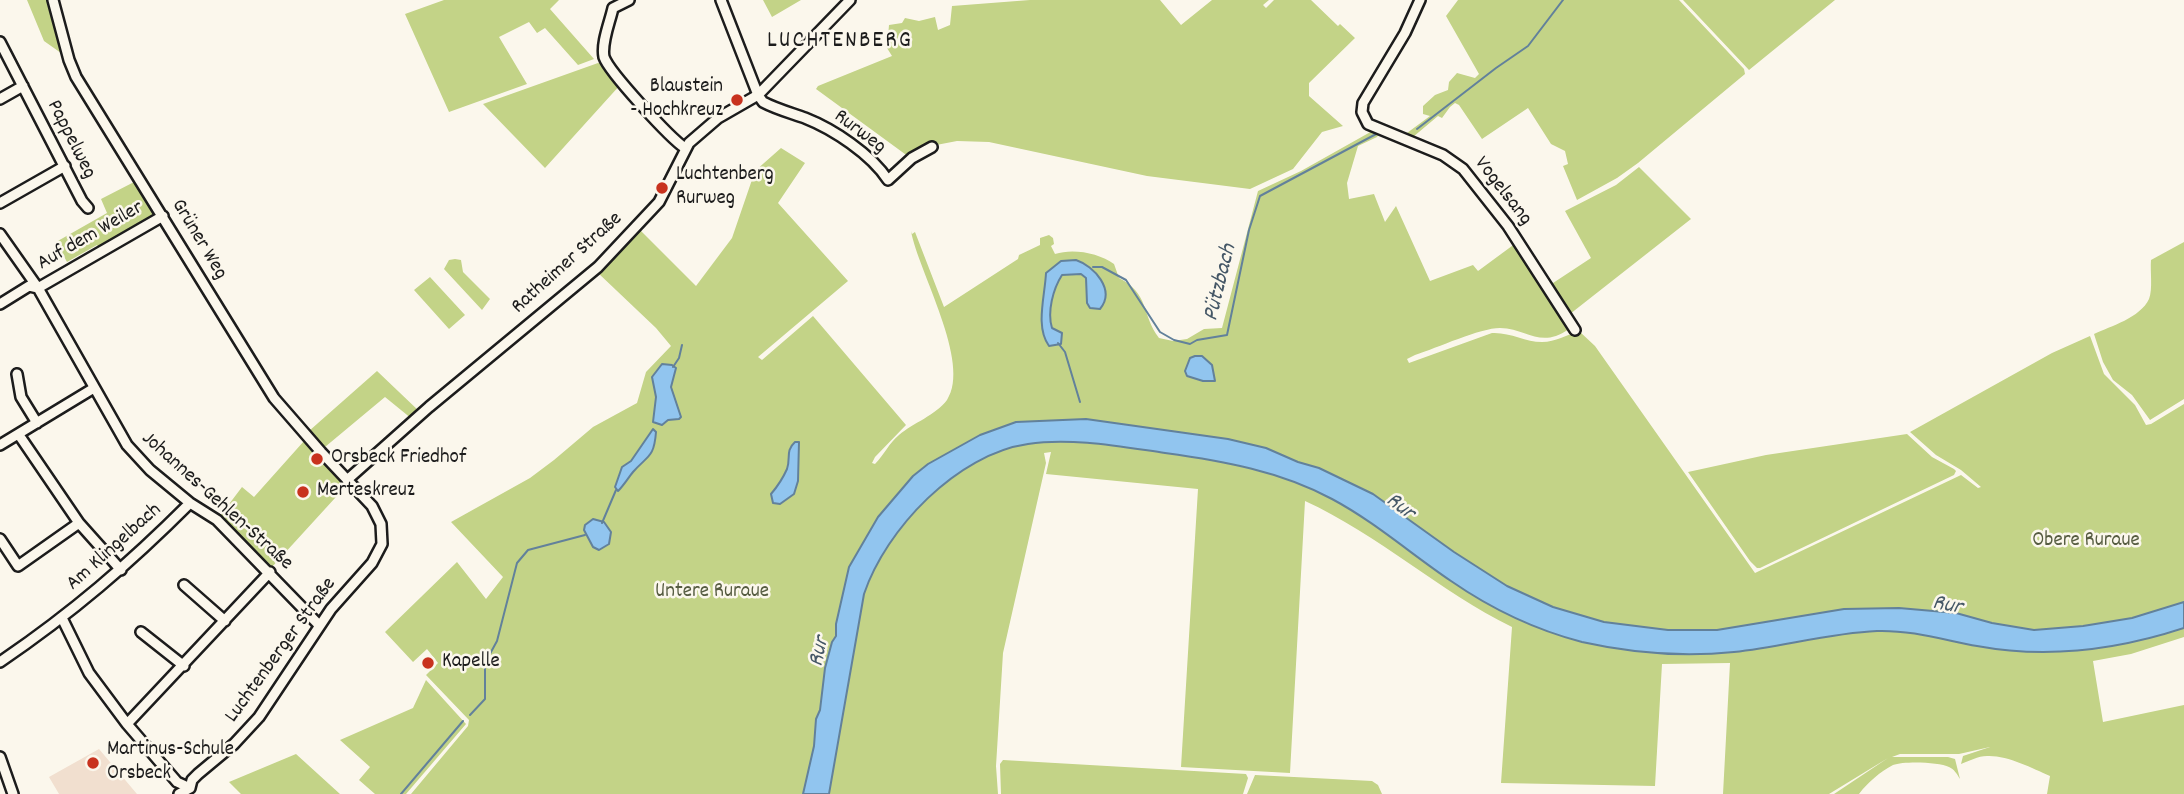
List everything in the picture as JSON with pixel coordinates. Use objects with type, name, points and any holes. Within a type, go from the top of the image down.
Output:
[{"type":"street","name":"Grüner Weg","points":[[53,0],[76,77],[274,398],[347,480]]},
{"type":"street","points":[[606,0],[613,8]]},
{"type":"street","points":[[613,8],[629,0]]},
{"type":"street","points":[[721,0],[758,95]]},
{"type":"street","name":"Ratheimer Straße","points":[[347,480],[429,407],[597,267],[659,202],[685,148],[718,118],[758,95],[850,0]]},
{"type":"street","name":"Vogelsang","points":[[1420,0],[1405,33],[1363,103],[1364,119],[1368,124],[1443,155],[1463,169],[1508,226],[1575,330]]},
{"type":"street","points":[[613,8],[604,51],[607,63],[655,120],[685,148]]},
{"type":"street","name":"Pappelweg","points":[[0,42],[88,208]]},
{"type":"street","name":"Pappelweg","points":[[0,99],[23,86]]},
{"type":"street","name":"Rurweg","points":[[758,95],[769,105],[820,124],[836,134],[872,162],[888,180],[912,158],[932,147]]},
{"type":"street","points":[[0,203],[65,166]]},
{"type":"street","name":"Auf dem Weiler","points":[[0,304],[29,286],[38,288],[163,216]]},
{"type":"street","name":"Johannes-Gehlen-Straße","points":[[0,234],[38,288],[127,445],[150,470],[217,520],[319,625]]},
{"type":"street","points":[[17,373],[21,397],[37,423]]},
{"type":"street","points":[[0,444],[94,388]]},
{"type":"street","points":[[19,435],[79,523],[121,570]]},
{"type":"street","name":"Luchtenberger Straße","points":[[179,794],[191,791],[192,780],[234,744],[259,717],[319,625],[372,562],[382,544],[381,524],[377,514],[347,480]]},
{"type":"street","name":"Am Klingelbach","points":[[0,662],[62,618],[121,570],[190,502]]},
{"type":"street","points":[[1,542],[18,566],[79,523]]},
{"type":"street","points":[[127,724],[270,572]]},
{"type":"street","points":[[184,585],[225,621]]},
{"type":"street","name":"Am Klingelbach","points":[[62,618],[89,673],[127,724],[177,782],[191,791]]},
{"type":"street","points":[[141,632],[184,666]]},
{"type":"street","points":[[0,757],[13,794]]},
{"type":"shaded area","name":"Martinus-Schule Orsbeck","points":[[99,749],[137,794],[59,794],[49,777]]},
{"type":"green space","points":[[27,0],[49,0],[61,53],[44,41]]},
{"type":"green space","points":[[444,0],[559,0],[550,9],[594,59],[578,65],[545,28],[537,33],[529,22],[499,37],[527,84],[449,112],[405,14]]},
{"type":"green space","points":[[763,0],[801,0],[772,17]]},
{"type":"green space","points":[[1030,0],[1160,0],[1181,25],[1212,0],[1269,0],[1263,5],[1266,8],[1274,0],[1311,0],[1355,38],[1309,83],[1309,96],[1343,126],[1322,132],[1293,169],[1250,189],[1147,176],[989,142],[957,141],[931,146],[909,157],[816,89],[892,56],[887,48],[889,25],[902,23],[905,18],[919,21],[935,17],[938,30],[950,25],[952,6]]},
{"type":"green space","points":[[1458,0],[1679,0],[1744,69],[1745,74],[1638,163],[1577,200],[1563,166],[1568,164],[1565,151],[1551,144],[1528,108],[1482,139],[1455,103],[1442,118],[1438,116],[1413,137],[1407,133],[1430,116],[1423,114],[1423,106],[1435,95],[1448,90],[1449,82],[1457,73],[1475,78],[1479,74],[1446,16]]},
{"type":"green space","points":[[1683,0],[1835,0],[1749,70]]},
{"type":"green space","points":[[598,63],[605,65],[621,84],[545,168],[483,104]]},
{"type":"green space","points":[[1374,130],[1380,132],[1377,137],[1358,146],[1347,183],[1349,199],[1374,194],[1385,222],[1396,206],[1430,281],[1473,265],[1478,271],[1516,243],[1569,329],[1559,335],[1542,338],[1510,329],[1492,329],[1415,355],[1407,359],[1409,363],[1492,333],[1547,342],[1579,331],[1595,346],[1755,573],[1961,475],[1978,488],[1981,487],[1961,470],[1936,455],[1910,432],[2052,353],[2090,336],[2104,374],[2135,405],[2146,425],[2184,404],[2184,637],[2131,654],[2093,661],[2103,722],[2184,705],[2184,794],[2047,794],[2050,776],[2019,763],[1987,756],[1961,764],[1963,756],[1990,747],[1959,754],[1900,754],[1892,757],[1955,759],[1960,779],[1952,769],[1944,765],[1898,764],[1879,774],[1859,794],[1834,794],[1888,758],[1829,794],[1723,794],[1730,663],[1662,664],[1655,786],[1501,783],[1512,627],[1459,597],[1358,530],[1305,501],[1290,773],[1181,767],[1198,489],[1046,474],[1051,452],[1044,453],[1046,463],[1003,653],[996,766],[998,794],[411,794],[468,726],[469,720],[426,675],[438,663],[427,649],[413,662],[385,632],[457,562],[486,599],[503,577],[451,522],[530,478],[593,427],[637,403],[646,372],[671,346],[656,328],[597,272],[640,230],[696,286],[732,238],[755,171],[781,148],[805,163],[778,203],[848,281],[758,357],[762,360],[813,316],[906,425],[875,457],[872,463],[875,464],[899,435],[931,415],[947,400],[953,384],[953,364],[948,341],[941,317],[916,248],[911,231],[912,234],[915,232],[944,307],[1018,259],[1019,255],[1040,245],[1040,238],[1049,235],[1053,238],[1054,244],[1051,246],[1055,254],[1070,251],[1086,253],[1114,264],[1119,278],[1129,284],[1141,298],[1159,338],[1173,341],[1187,339],[1204,329],[1222,328],[1258,191],[1301,171]]},
{"type":"green space","points":[[1639,167],[1691,219],[1570,314],[1550,285],[1591,258],[1565,211],[1616,185]]},
{"type":"green space","points":[[136,181],[156,216],[99,248],[97,245],[67,262],[56,242],[107,213],[101,199]]},
{"type":"green space","points":[[2184,242],[2184,399],[2150,420],[2132,395],[2113,380],[2103,362],[2094,334],[2124,321],[2145,306],[2151,290],[2151,260]]},
{"type":"green space","points":[[449,260],[461,260],[463,272],[490,299],[482,310],[444,269]]},
{"type":"green space","points":[[430,277],[465,315],[449,329],[414,290]]},
{"type":"green space","points":[[377,371],[420,412],[412,419],[385,397],[325,447],[309,431]]},
{"type":"green space","points":[[1907,434],[1932,457],[1954,469],[1954,475],[1760,568],[1750,561],[1688,472],[1766,455]]},
{"type":"green space","points":[[304,441],[346,486],[272,567],[217,520],[242,487],[254,497]]},
{"type":"green space","points":[[426,680],[466,724],[406,794],[375,794],[359,780],[370,767],[340,740],[413,708]]},
{"type":"green space","points":[[296,754],[340,794],[241,794],[229,782]]},
{"type":"green space","points":[[1003,760],[1246,774],[1248,778],[1243,794],[1001,794],[1000,764]]},
{"type":"green space","points":[[1255,775],[1372,781],[1378,785],[1382,794],[1247,794]]},
{"type":"water","points":[[1076,260],[1090,268],[1101,280],[1106,294],[1104,302],[1100,309],[1090,308],[1087,303],[1086,278],[1081,274],[1062,275],[1056,287],[1050,315],[1052,328],[1062,333],[1061,344],[1049,346],[1042,330],[1046,273],[1061,261]]},
{"type":"water","points":[[1202,356],[1212,365],[1215,381],[1203,381],[1187,376],[1185,371],[1190,358]]},
{"type":"water","points":[[662,364],[676,368],[671,387],[681,417],[668,420],[662,425],[653,422],[656,397],[652,377]]},
{"type":"water","points":[[1086,419],[1228,439],[1266,448],[1319,468],[1373,494],[1507,586],[1553,607],[1604,622],[1668,630],[1717,630],[1844,609],[1899,608],[1956,613],[1992,623],[2034,630],[2132,618],[2184,602],[2184,628],[2108,647],[2056,652],[2003,650],[1890,631],[1841,634],[1752,650],[1715,653],[1677,654],[1620,649],[1565,637],[1497,609],[1451,581],[1348,508],[1312,489],[1272,474],[1187,456],[1132,448],[1079,442],[1028,444],[1001,451],[951,479],[928,498],[889,545],[874,569],[864,594],[829,794],[803,794],[814,746],[825,668],[836,636],[836,624],[849,567],[878,517],[913,476],[928,464],[980,435],[1016,422]]},
{"type":"water","points":[[653,429],[656,432],[652,452],[618,491],[615,487],[622,467],[631,461]]},
{"type":"water","points":[[795,442],[799,442],[798,481],[794,494],[780,504],[773,503],[771,494],[787,469],[789,452]]},
{"type":"water","points":[[593,519],[604,522],[611,532],[609,544],[599,550],[593,547],[584,530],[585,525]]},
{"type":"waterway","name":"Pützbach","points":[[1417,129],[1528,46],[1563,0]]},
{"type":"waterway","name":"Pützbach","points":[[1093,267],[1102,267],[1126,280],[1160,332],[1174,340],[1190,344],[1197,340],[1227,335],[1249,230],[1260,196],[1378,133]]},
{"type":"waterway","name":"Pützbach","points":[[1058,343],[1065,352],[1080,402]]},
{"type":"waterway","points":[[673,367],[679,358],[682,345]]},
{"type":"waterway","points":[[602,523],[616,490]]},
{"type":"waterway","points":[[470,715],[485,699],[485,663],[497,641],[517,563],[528,550],[585,535]]},
{"type":"waterway","points":[[401,794],[463,721]]},
{"type":"place","name":"Blaustein - Hochkreuz","points":[[737,100]]},
{"type":"place","name":"Luchtenberg Rurweg","points":[[662,188]]},
{"type":"place","name":"Orsbeck Friedhof","points":[[317,459]]},
{"type":"place","name":"Merteskreuz","points":[[303,492]]},
{"type":"place","name":"Kapelle","points":[[428,663]]},
{"type":"place","name":"Martinus-Schule Orsbeck","points":[[93,763]]},
{"type":"district","name":"LUCHTENBERG","points":[[840,43]]},
{"type":"water label","name":"Rur","points":[[1399,508]]},
{"type":"water label","name":"Rur","points":[[1947,607]]},
{"type":"water label","name":"Rur","points":[[821,652]]},
{"type":"park label","name":"Obere Ruraue","points":[[2086,542]]},
{"type":"park label","name":"Untere Ruraue","points":[[712,593]]}]
